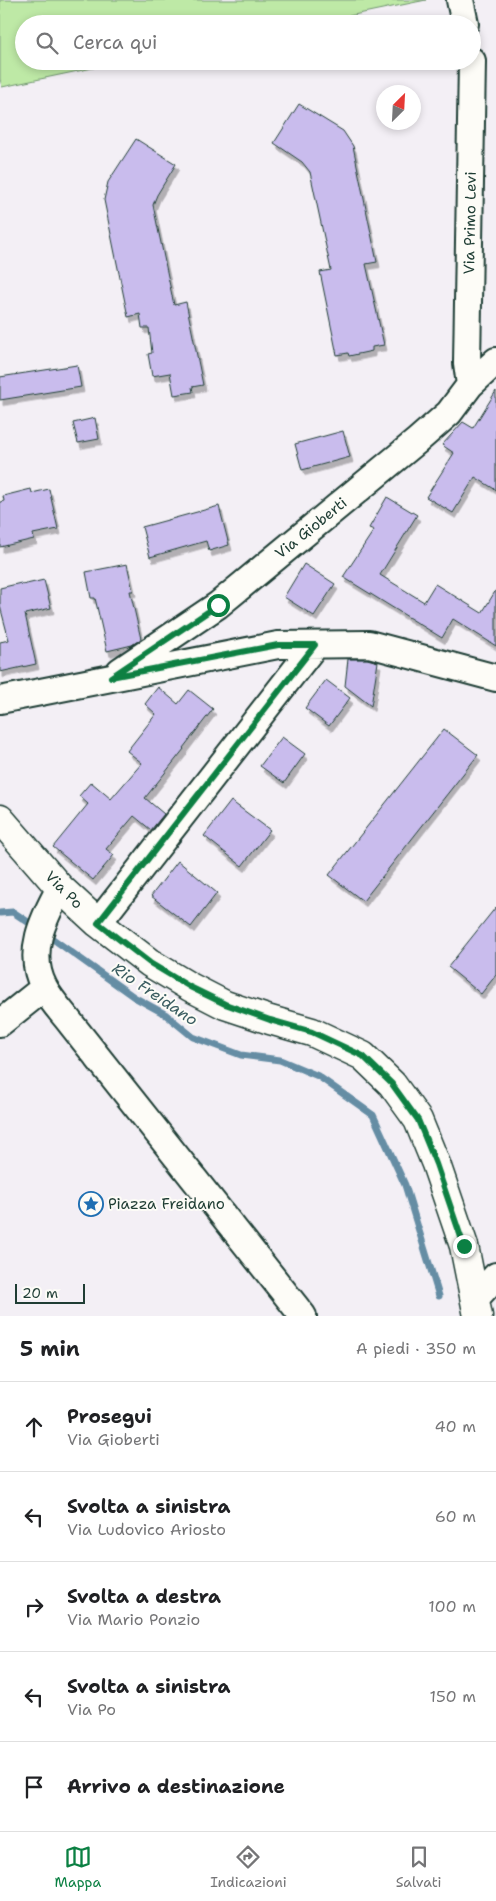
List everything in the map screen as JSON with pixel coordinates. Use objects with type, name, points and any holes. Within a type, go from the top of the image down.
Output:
[{"type":"street","points":[[460,0],[463,15]]},
{"type":"street","name":"Via Primo Levi","points":[[470,385],[467,363],[472,70]]},
{"type":"street","name":"Via Gioberti","points":[[111,677],[225,599],[430,430],[449,413],[470,385],[496,361]]},
{"type":"street","points":[[0,700],[278,645],[369,644],[496,678]]},
{"type":"street","points":[[98,923],[315,645]]},
{"type":"street","name":"Via Po","points":[[0,819],[60,888],[98,923],[150,963],[190,987],[225,1004],[312,1032],[363,1056],[392,1084],[418,1120],[436,1164],[464,1246],[477,1308]]},
{"type":"street","points":[[60,888],[48,911],[35,948],[38,972],[44,988],[303,1316]]},
{"type":"street","points":[[0,1023],[44,988]]},
{"type":"street","points":[[477,1308],[496,1276]]},
{"type":"green space","points":[[0,0],[426,0],[354,15],[15,15],[15,70],[83,70],[2,87],[0,79]]},
{"type":"building","points":[[299,104],[343,131],[353,146],[377,262],[366,264],[384,345],[372,347],[372,351],[349,356],[348,353],[337,355],[320,272],[331,270],[310,172],[302,162],[274,143]]},
{"type":"building","points":[[136,139],[176,164],[153,205],[174,305],[186,302],[203,385],[192,387],[193,392],[174,395],[170,373],[152,376],[148,354],[152,353],[149,328],[142,328],[140,314],[128,317],[104,200],[108,182]]},
{"type":"building","points":[[77,365],[81,387],[0,400],[0,377]]},
{"type":"building","points":[[496,391],[496,490],[475,477],[453,513],[426,497],[454,453],[442,445],[463,422],[473,428]]},
{"type":"building","points":[[95,418],[99,439],[78,443],[73,423]]},
{"type":"building","points":[[343,431],[350,457],[302,470],[295,444]]},
{"type":"building","points":[[31,489],[32,493],[49,489],[58,529],[33,534],[34,539],[0,547],[0,502],[4,501],[3,496]]},
{"type":"building","points":[[387,497],[417,515],[380,575],[424,602],[435,584],[482,613],[496,590],[496,646],[453,619],[442,638],[343,577],[374,530],[369,528]]},
{"type":"building","points":[[219,506],[229,545],[209,551],[206,541],[150,557],[142,527]]},
{"type":"building","points":[[127,564],[133,591],[130,591],[141,639],[132,645],[107,651],[95,598],[91,598],[86,572]]},
{"type":"building","points":[[304,564],[335,584],[314,616],[284,597]]},
{"type":"building","points":[[44,580],[51,608],[25,614],[36,664],[0,672],[0,642],[9,640],[0,606],[0,588]]},
{"type":"building","points":[[348,659],[367,659],[378,662],[371,706],[345,686]]},
{"type":"building","points":[[326,680],[350,698],[329,726],[305,708]]},
{"type":"building","points":[[158,687],[178,704],[189,690],[213,709],[145,798],[164,814],[151,830],[134,816],[106,849],[114,855],[93,880],[53,847],[88,804],[79,796],[91,782],[111,799],[142,763],[127,751],[156,714],[145,704]]},
{"type":"building","points":[[444,729],[478,755],[363,901],[329,875]]},
{"type":"building","points":[[282,737],[305,754],[284,783],[260,766]]},
{"type":"building","points":[[231,801],[270,830],[242,866],[204,836]]},
{"type":"building","points":[[178,861],[217,893],[191,927],[151,896]]},
{"type":"building","points":[[496,907],[496,975],[481,994],[448,967]]},
{"type":"waterway","name":"Rio Freidano","points":[[0,913],[13,912],[37,928]]},
{"type":"waterway","name":"Rio Freidano","points":[[46,934],[134,997],[165,1014],[193,1037],[241,1055],[280,1060],[318,1076],[373,1115],[405,1185],[439,1296]]},
{"type":"place","name":"Piazza Freidano","points":[[91,1204]]},
{"type":"route","points":[[218,605],[111,677],[278,645],[315,645],[98,923],[150,963],[190,987],[225,1004],[312,1032],[363,1056],[392,1084],[418,1120],[436,1164],[464,1246]]}]
